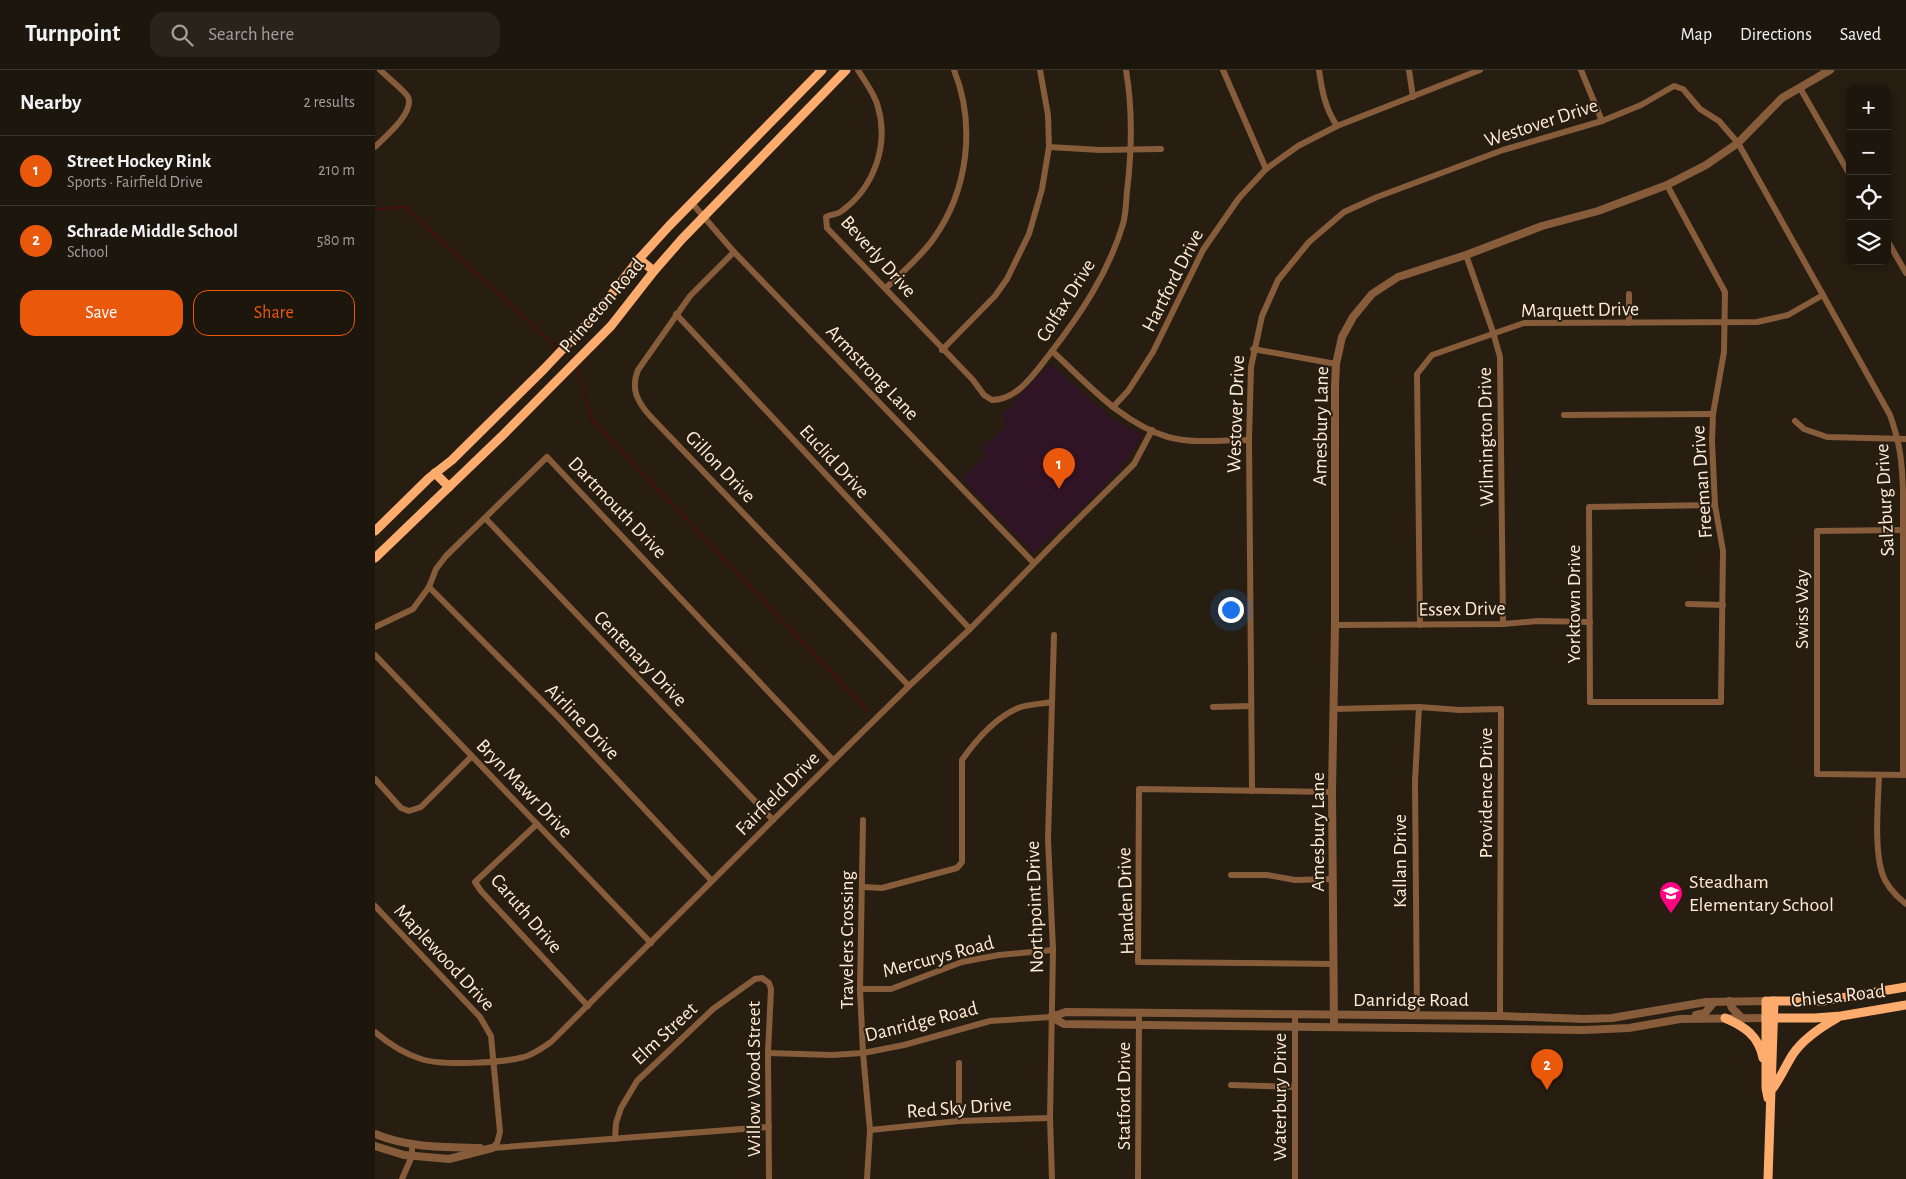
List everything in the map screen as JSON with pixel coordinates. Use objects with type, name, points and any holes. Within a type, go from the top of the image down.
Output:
[{"type":"main road","name":"Princeton Road","points":[[375,531],[435,473],[452,460],[544,369],[597,313],[639,259],[691,202],[821,70]]},
{"type":"main road","name":"Princeton Road","points":[[375,558],[492,446],[611,326],[654,271],[703,217],[846,70]]},
{"type":"main road","points":[[789,103],[802,116]]},
{"type":"main road","points":[[639,259],[654,271]]},
{"type":"main road","points":[[544,369],[555,382]]},
{"type":"main road","points":[[480,433],[492,446]]},
{"type":"main road","points":[[435,473],[449,487]]},
{"type":"main road","name":"Chiesa Road","points":[[1770,1108],[1773,1088],[1770,1001],[1823,1002],[1906,987]]},
{"type":"main road","name":"Chiesa Road","points":[[1770,1018],[1841,1016],[1906,1005]]},
{"type":"main road","points":[[1773,1088],[1793,1053],[1803,1042],[1821,1027],[1841,1016]]},
{"type":"main road","points":[[1725,1018],[1741,1024],[1755,1037],[1762,1052],[1767,1075]]},
{"type":"main road","name":"Chiesa Road","points":[[1768,1179],[1770,1108],[1767,1075],[1770,1018]]},
{"type":"street","points":[[375,147],[408,111],[409,102],[408,95],[380,70]]},
{"type":"street","name":"Beverly Drive","points":[[858,70],[873,94],[878,107],[882,140],[880,155],[874,172],[853,201],[843,210],[826,217],[827,228],[886,288],[942,350],[973,380],[984,395],[991,400]]},
{"type":"street","points":[[886,288],[934,239],[951,208],[961,181],[966,152],[967,124],[964,102],[954,70]]},
{"type":"street","points":[[942,350],[995,296],[1014,265],[1029,234],[1037,211],[1049,147],[1048,115],[1040,70]]},
{"type":"street","name":"Colfax Drive","points":[[991,400],[1006,399],[1033,375],[1091,297],[1108,262],[1123,223],[1132,150],[1130,91],[1126,70]]},
{"type":"street","points":[[1223,70],[1266,168]]},
{"type":"street","points":[[1319,70],[1322,92],[1329,113],[1337,126]]},
{"type":"street","points":[[1409,70],[1413,97]]},
{"type":"street","name":"Hartford Drive","points":[[1113,407],[1128,391],[1153,352],[1174,313],[1203,250],[1239,198],[1266,168],[1297,146],[1337,126],[1480,70]]},
{"type":"street","points":[[1581,70],[1602,120]]},
{"type":"street","name":"Amesbury Lane","points":[[1334,1027],[1332,792],[1335,625],[1335,386],[1342,338],[1353,317],[1372,294],[1398,276],[1466,255],[1542,226],[1598,211],[1667,185],[1706,165],[1738,143],[1781,98],[1830,70]]},
{"type":"street","name":"Westover Drive","points":[[1252,791],[1249,440],[1251,367],[1253,349],[1262,316],[1278,280],[1309,242],[1343,212],[1377,197],[1503,150],[1582,128],[1641,105],[1674,86],[1683,89],[1700,109],[1719,121],[1738,143]]},
{"type":"street","points":[[1800,88],[1846,168]]},
{"type":"street","name":"Salzburg Drive","points":[[1738,143],[1890,415],[1898,439],[1902,456],[1904,530],[1905,775]]},
{"type":"street","points":[[1049,147],[1161,150]]},
{"type":"street","name":"Freeman Drive","points":[[1590,702],[1721,702],[1723,550],[1715,505],[1712,441],[1713,414],[1724,352],[1725,292],[1667,185]]},
{"type":"street","name":"Armstrong Lane","points":[[691,202],[734,252],[1034,563]]},
{"type":"street","points":[[1891,247],[1906,273]]},
{"type":"street","name":"Gillon Drive","points":[[734,252],[690,296],[638,370],[635,376],[634,388],[641,406],[909,686]]},
{"type":"street","name":"Wilmington Drive","points":[[1466,255],[1500,357],[1503,624]]},
{"type":"street","points":[[1629,294],[1629,323]]},
{"type":"street","name":"Marquett Drive","points":[[1420,624],[1417,374],[1432,355],[1493,332],[1524,323],[1757,322],[1788,315],[1823,295]]},
{"type":"street","name":"Euclid Drive","points":[[676,314],[970,630]]},
{"type":"street","points":[[1253,349],[1337,364]]},
{"type":"street","points":[[1052,351],[1113,407],[1152,430],[1169,437],[1192,440],[1249,440]]},
{"type":"street","points":[[1564,415],[1713,414]]},
{"type":"street","points":[[1795,421],[1804,429],[1827,437],[1906,439]]},
{"type":"street","name":"Fairfield Drive","points":[[375,1032],[391,1045],[423,1060],[442,1062],[494,1061],[523,1057],[536,1053],[551,1042],[833,760],[970,630],[1034,563],[1134,464],[1152,430]]},
{"type":"street","name":"Dartmouth Drive","points":[[375,628],[413,609],[429,587],[436,569],[446,556],[486,519],[515,487],[547,457],[833,760]]},
{"type":"street","name":"Yorktown Drive","points":[[1590,702],[1589,507],[1715,505]]},
{"type":"street","name":"Centenary Drive","points":[[486,519],[773,820]]},
{"type":"street","name":"Swiss Way","points":[[1879,776],[1817,774],[1817,531],[1904,530]]},
{"type":"street","name":"Airline Drive","points":[[429,587],[558,718],[712,881]]},
{"type":"street","points":[[1688,604],[1723,605]]},
{"type":"street","name":"Essex Drive","points":[[1335,625],[1503,624],[1538,621],[1590,622]]},
{"type":"street","name":"Northpoint Drive","points":[[1052,1179],[1050,1118],[1053,950],[1048,839],[1054,635]]},
{"type":"street","name":"Bryn Mawr Drive","points":[[375,655],[651,943]]},
{"type":"street","points":[[863,887],[882,888],[957,868],[962,862],[962,760],[970,748],[1001,717],[1019,708],[1052,702]]},
{"type":"street","points":[[1213,707],[1251,706]]},
{"type":"street","name":"Providence Drive","points":[[1333,709],[1419,707],[1460,710],[1501,709],[1500,1016]]},
{"type":"street","name":"Kallan Drive","points":[[1417,1016],[1415,781],[1419,707]]},
{"type":"street","points":[[375,779],[401,808],[409,811],[421,806],[471,757]]},
{"type":"street","points":[[1905,775],[1879,776],[1878,847],[1883,874],[1892,891],[1906,904]]},
{"type":"street","name":"Handen Drive","points":[[1252,791],[1139,789],[1138,962],[1334,964]]},
{"type":"street","points":[[1252,791],[1332,792]]},
{"type":"street","name":"Travelers Crossing","points":[[863,820],[861,989],[863,1052],[870,1130],[867,1179]]},
{"type":"street","name":"Caruth Drive","points":[[537,824],[475,882],[481,891],[588,1006]]},
{"type":"street","points":[[1231,875],[1267,875],[1295,880],[1333,878]]},
{"type":"street","name":"Maplewood Drive","points":[[375,906],[486,1025],[491,1036],[500,1132],[493,1148]]},
{"type":"street","name":"Mercurys Road","points":[[861,989],[891,989],[962,962],[999,955],[1053,950]]},
{"type":"street","name":"Elm Street","points":[[615,1139],[616,1123],[621,1108],[637,1080],[713,1009],[755,979],[767,980]]},
{"type":"street","name":"Willow Wood Street","points":[[767,980],[771,989],[768,1053],[769,1179]]},
{"type":"street","points":[[1729,1001],[1732,1008],[1742,1018]]},
{"type":"street","name":"Danridge Road","points":[[768,1053],[832,1055],[863,1052],[904,1045],[990,1021],[1051,1017],[1066,1012],[1500,1016],[1583,1019],[1612,1018],[1714,1002],[1770,1001]]},
{"type":"street","points":[[1680,1019],[1705,1013],[1714,1002]]},
{"type":"street","name":"Statford Drive","points":[[1138,1179],[1139,1013]]},
{"type":"street","name":"Waterbury Drive","points":[[1295,1015],[1295,1179]]},
{"type":"street","name":"Danridge Road","points":[[1051,1017],[1063,1024],[1600,1030],[1629,1028],[1680,1019],[1770,1018]]},
{"type":"street","points":[[959,1063],[959,1121]]},
{"type":"street","points":[[1231,1085],[1295,1087]]},
{"type":"street","name":"Red Sky Drive","points":[[870,1130],[959,1121],[1050,1118]]},
{"type":"street","points":[[375,1134],[412,1145],[493,1148],[769,1128]]},
{"type":"street","points":[[403,1179],[412,1156],[412,1145]]},
{"type":"street","points":[[375,1146],[387,1151],[412,1156],[449,1159],[493,1148]]},
{"type":"shaded area","points":[[1049,366],[1054,367],[1112,419],[1143,435],[1107,483],[1033,553],[962,479],[987,455],[982,448],[1005,427],[1002,413],[1011,408],[1019,395]]},
{"type":"waterway","points":[[375,209],[405,207],[556,347]]},
{"type":"waterway","points":[[577,369],[592,420],[868,711]]},
{"type":"place","name":"Street Hockey Rink","points":[[1059,489]]},
{"type":"place","name":"Steadham Elementary School","points":[[1671,914]]},
{"type":"place","name":"Schrade Middle School","points":[[1547,1090]]}]
